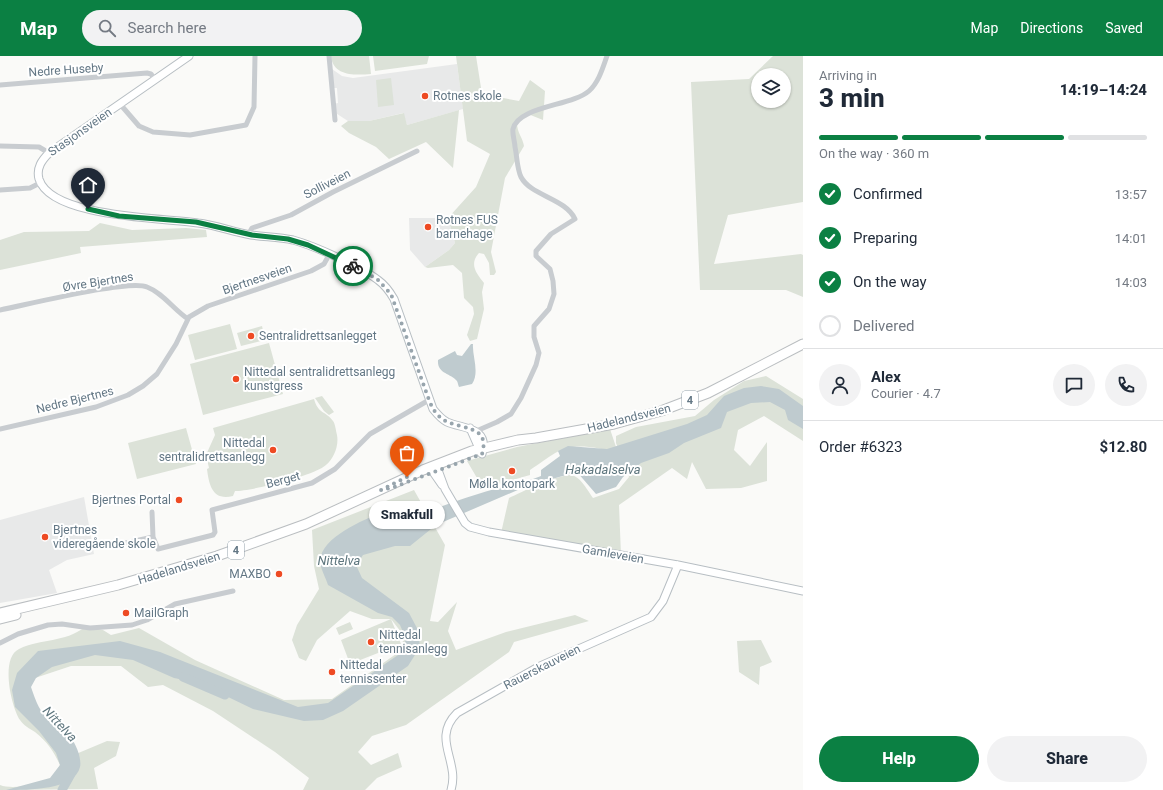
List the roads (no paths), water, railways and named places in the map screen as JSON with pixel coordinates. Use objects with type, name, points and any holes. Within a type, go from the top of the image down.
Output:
[{"type":"highway","name":"Hadelandsveien","points":[[0,613],[71,596],[86,594],[161,574],[229,552],[306,524],[381,490],[394,487],[482,450],[536,438],[614,424],[667,409],[708,393],[803,344]]},
{"type":"highway","name":"Hadelandsveien","points":[[0,619],[70,601],[86,594]]},
{"type":"main road","name":"Stasjonsveien","points":[[40,183],[38,173],[39,166],[50,153],[189,56]]},
{"type":"main road","points":[[40,183],[53,195],[92,210],[119,216],[202,223],[248,234],[295,241],[329,255],[377,279],[388,290],[399,311],[429,400],[436,413],[444,420],[472,430],[480,437],[482,450]]},
{"type":"main road","name":"Gamleveien","points":[[435,469],[450,499],[465,523],[470,527],[489,532],[678,565],[803,591]]},
{"type":"main road","name":"Rauerskauveien","points":[[450,790],[452,771],[445,742],[447,727],[450,719],[466,706],[526,673],[651,616],[663,601],[678,565]]},
{"type":"street","points":[[120,104],[139,126],[153,132],[190,135],[246,125],[254,107],[255,56]]},
{"type":"street","points":[[329,56],[335,120]]},
{"type":"street","points":[[472,430],[507,417],[521,398],[539,357],[538,346],[533,331],[534,326],[549,310],[554,294],[550,269],[536,256],[536,251],[551,234],[576,219],[568,209],[526,184],[521,177],[513,130],[520,118],[527,113],[554,106],[589,91],[597,80],[607,56]]},
{"type":"street","name":"Nedre Huseby","points":[[0,85],[147,73],[151,74],[155,80]]},
{"type":"street","points":[[0,146],[39,147],[50,153]]},
{"type":"street","name":"Solliveien","points":[[248,234],[252,228],[291,215],[339,189],[417,151]]},
{"type":"street","points":[[0,190],[30,188],[40,183]]},
{"type":"street","name":"Bjertnesveien","points":[[188,319],[192,314],[203,308],[314,270],[324,264],[329,255]]},
{"type":"street","name":"Øvre Bjertnes","points":[[0,310],[98,290],[139,285],[155,291],[188,319]]},
{"type":"street","name":"Nedre Bjertnes","points":[[0,429],[105,404],[128,395],[149,382],[161,369],[176,344],[188,319]]},
{"type":"street","name":"Berget","points":[[153,537],[156,547],[161,549],[213,535],[215,532],[212,510],[312,483],[335,469],[370,434],[429,400]]},
{"type":"street","points":[[112,546],[153,537],[152,512]]},
{"type":"street","points":[[0,643],[18,634],[48,625],[62,624],[90,628],[132,625],[147,620],[175,604],[233,591]]},
{"type":"water","points":[[471,344],[473,344],[476,369],[474,379],[472,384],[459,387],[454,378],[442,371],[438,365],[438,360],[455,351],[457,355],[462,356]]},
{"type":"water","name":"Nittelva","points":[[761,386],[779,389],[803,406],[803,429],[788,420],[785,410],[770,402],[751,403],[727,412],[721,428],[684,443],[669,453],[641,463],[623,477],[616,487],[596,494],[577,472],[527,486],[436,525],[410,546],[395,546],[363,555],[356,565],[362,578],[409,613],[418,630],[420,647],[408,666],[343,711],[323,720],[304,721],[253,709],[199,683],[174,678],[133,660],[95,655],[52,667],[36,678],[31,687],[43,714],[58,729],[68,735],[75,744],[80,764],[76,775],[60,784],[49,787],[26,790],[6,790],[50,778],[60,765],[56,753],[39,731],[15,707],[12,690],[17,673],[38,651],[120,641],[160,652],[298,707],[328,703],[401,653],[406,639],[400,625],[392,617],[378,613],[328,585],[320,561],[322,552],[335,537],[345,530],[382,512],[398,520],[468,497],[533,479],[541,476],[541,470],[560,456],[558,451],[568,446],[607,449],[687,424],[707,415],[724,396],[744,388]]},
{"type":"waterway","name":"Nittelva","points":[[183,677],[225,695]]},
{"type":"waterway","name":"Nittelva","points":[[62,790],[71,774]]},
{"type":"place","name":"Rotnes skole","points":[[425,96]]},
{"type":"place","name":"Rotnes FUS barnehage","points":[[428,227]]},
{"type":"place","name":"Sentralidrettsanlegget","points":[[251,336]]},
{"type":"place","name":"Nittedal sentralidrettsanlegg kunstgress","points":[[236,379]]},
{"type":"place","name":"Nittedal sentralidrettsanlegg","points":[[273,450]]},
{"type":"place","name":"Mølla kontopark","points":[[512,471]]},
{"type":"place","name":"Smakfull","points":[[407,477]]},
{"type":"place","name":"Bjertnes Portal","points":[[179,500]]},
{"type":"place","name":"Bjertnes videregående skole","points":[[45,537]]},
{"type":"place","name":"MAXBO","points":[[279,574]]},
{"type":"place","name":"MailGraph","points":[[126,613]]},
{"type":"place","name":"Nittedal tennisanlegg","points":[[371,642]]},
{"type":"place","name":"Nittedal tennissenter","points":[[332,672]]},
{"type":"water label","name":"Hakadalselva","points":[[603,469]]}]
